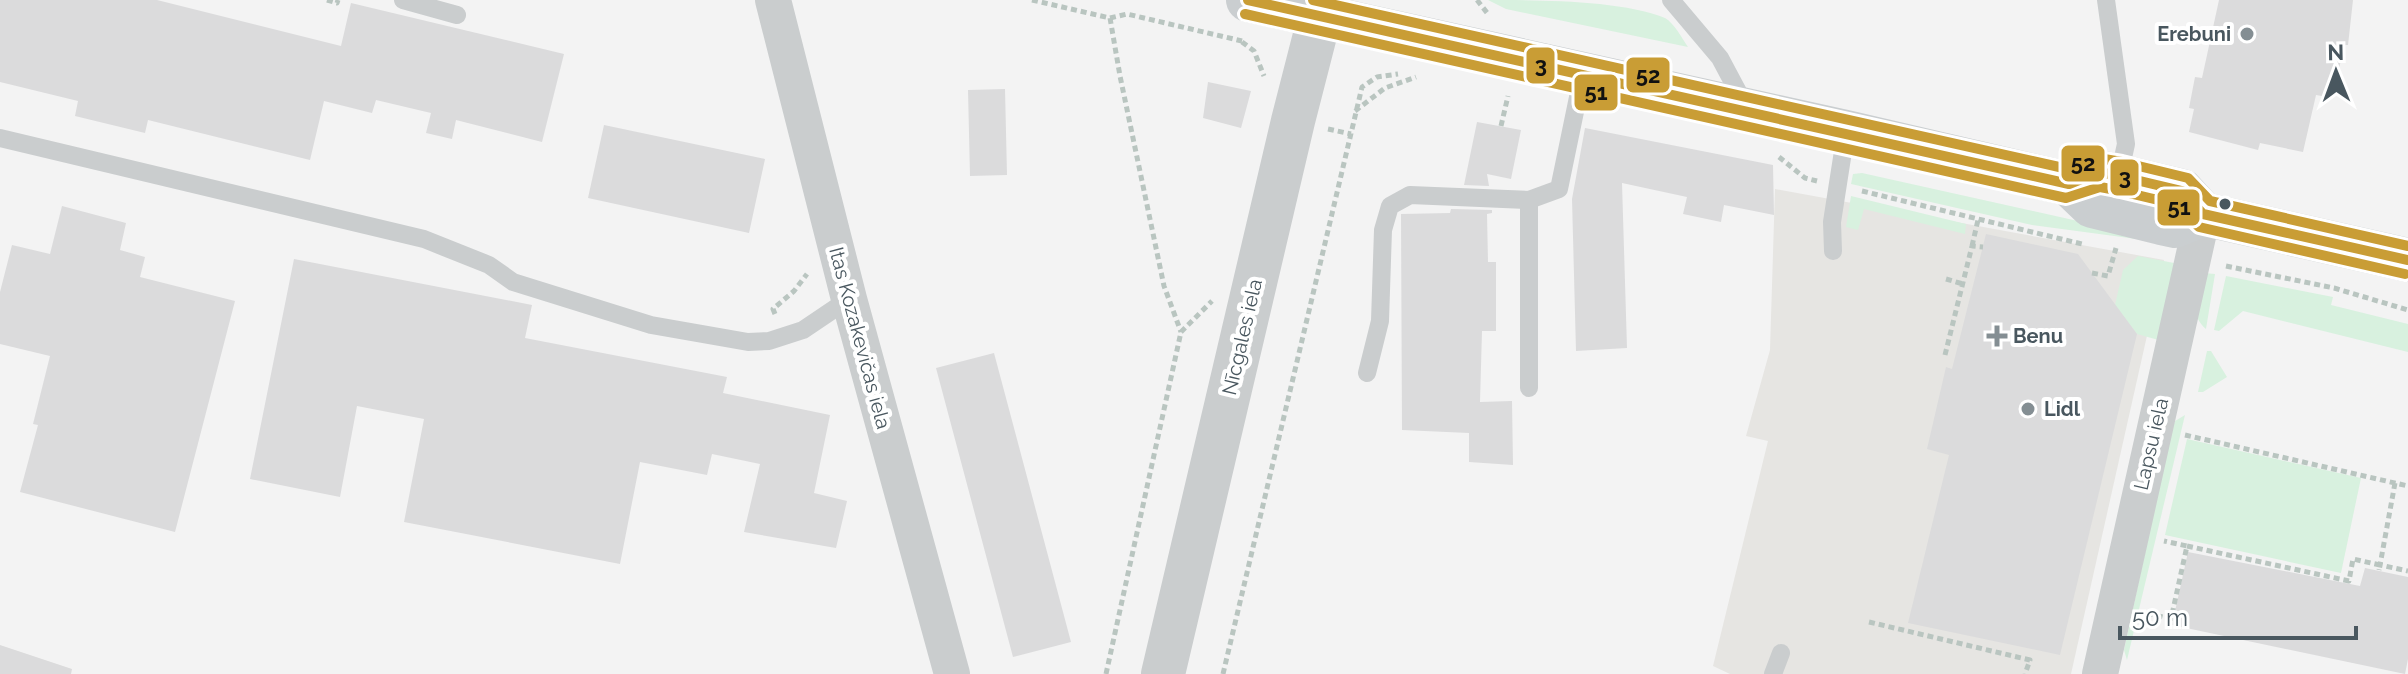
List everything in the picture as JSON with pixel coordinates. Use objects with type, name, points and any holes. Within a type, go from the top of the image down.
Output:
[{"type":"main road","points":[[1245,23],[1322,8],[1583,73],[2069,184],[2092,206],[2161,223],[2175,226],[2203,214]]},
{"type":"main road","points":[[2069,184],[2099,172],[2119,176],[2182,191],[2203,214],[2408,260]]},
{"type":"street","name":"Itas Kozakevičas iela","points":[[773,0],[849,299],[952,674]]},
{"type":"street","name":"Nīcgales iela","points":[[1163,674],[1322,8]]},
{"type":"street","name":"Lapsu iela","points":[[2102,674],[2203,214]]},
{"type":"lane","points":[[403,0],[457,15]]},
{"type":"lane","points":[[1671,0],[1720,58],[1749,111]]},
{"type":"lane","points":[[2106,0],[2126,144],[2119,176]]},
{"type":"lane","points":[[1367,373],[1380,321],[1383,230],[1390,206],[1410,195],[1529,200],[1559,189],[1583,73]]},
{"type":"lane","points":[[1833,251],[1832,222],[1846,132]]},
{"type":"lane","points":[[0,138],[424,239],[489,265],[513,282],[651,325],[705,336],[748,342],[769,341],[803,330],[849,299]]},
{"type":"lane","points":[[1529,200],[1529,388]]},
{"type":"lane","points":[[1773,674],[1781,653]]},
{"type":"path","points":[[327,0],[337,3],[338,0]]},
{"type":"path","points":[[1032,0],[1110,18],[1127,14],[1245,23],[1265,80]]},
{"type":"path","points":[[1477,0],[1488,13]]},
{"type":"path","points":[[1110,18],[1164,286],[1181,332]]},
{"type":"path","points":[[1223,674],[1362,87],[1377,77],[1398,74],[1430,80]]},
{"type":"path","points":[[1355,111],[1385,88],[1416,77]]},
{"type":"path","points":[[1496,94],[1521,99]]},
{"type":"path","points":[[1501,126],[1508,96]]},
{"type":"path","points":[[1319,127],[1351,134]]},
{"type":"path","points":[[1765,153],[1779,157],[1805,178],[2089,245]]},
{"type":"path","points":[[1945,355],[1978,220]]},
{"type":"path","points":[[1972,246],[1983,247]]},
{"type":"path","points":[[2102,246],[2129,248]]},
{"type":"path","points":[[2092,273],[2108,276],[2116,247]]},
{"type":"path","points":[[2193,259],[2334,288],[2408,310]]},
{"type":"path","points":[[1946,279],[1963,284]]},
{"type":"path","points":[[1106,674],[1181,332],[1213,300]]},
{"type":"path","points":[[2184,435],[2408,486]]},
{"type":"path","points":[[2380,568],[2395,483]]},
{"type":"path","points":[[2160,540],[2349,581],[2353,559],[2380,568],[2408,571]]},
{"type":"path","points":[[2143,612],[2171,619],[2187,546]]},
{"type":"path","points":[[1869,622],[2030,660],[2025,674]]},
{"type":"shaded area","points":[[1775,189],[2164,260],[2071,674],[1730,674],[1713,666],[1768,441],[1746,436],[1770,350]]},
{"type":"green space","points":[[1488,0],[1579,2],[1647,12],[1668,20],[1688,47],[1506,9]]},
{"type":"green space","points":[[1862,173],[2145,236],[2144,240],[2032,225],[1851,184],[1853,174]]},
{"type":"green space","points":[[1851,196],[1966,224],[1965,234],[1864,209],[1858,230],[1846,227]]},
{"type":"green space","points":[[2138,256],[2174,263],[2162,341],[2137,334],[2115,305],[2123,270]]},
{"type":"green space","points":[[2204,273],[2215,274],[2206,329],[2195,310]]},
{"type":"green space","points":[[2226,276],[2333,297],[2331,305],[2408,324],[2408,352],[2243,311],[2219,331],[2214,330]]},
{"type":"green space","points":[[2207,351],[2211,351],[2227,377],[2198,392]]},
{"type":"green space","points":[[2185,415],[2127,660],[2124,650],[2171,433],[2175,421]]},
{"type":"green space","points":[[2187,439],[2361,478],[2341,573],[2165,535]]},
{"type":"building","points":[[0,0],[157,0],[341,46],[351,3],[564,54],[542,142],[456,120],[452,139],[426,133],[431,113],[376,100],[372,113],[324,101],[310,160],[148,120],[145,133],[75,116],[78,101],[0,82]]},
{"type":"building","points":[[2219,0],[2353,0],[2348,45],[2344,45],[2333,98],[2316,95],[2303,152],[2260,143],[2258,150],[2189,132],[2194,109],[2189,108],[2195,77],[2202,78]]},
{"type":"building","points":[[1208,82],[1251,91],[1241,128],[1203,118]]},
{"type":"building","points":[[1005,89],[1007,175],[970,176],[968,90]]},
{"type":"building","points":[[1477,122],[1521,130],[1511,179],[1487,174],[1489,186],[1464,185]]},
{"type":"building","points":[[604,125],[765,159],[749,233],[588,198]]},
{"type":"building","points":[[1585,128],[1773,165],[1774,215],[1724,205],[1721,222],[1683,214],[1687,197],[1622,183],[1627,348],[1576,351],[1572,199]]},
{"type":"building","points":[[62,206],[126,223],[120,250],[145,257],[140,277],[235,301],[175,532],[20,492],[38,425],[33,424],[50,356],[0,344],[0,292],[12,245],[50,254]]},
{"type":"building","points":[[1451,209],[1492,210],[1487,214],[1488,262],[1496,262],[1496,331],[1482,331],[1480,402],[1512,401],[1513,465],[1469,462],[1469,433],[1402,430],[1401,214],[1450,213]]},
{"type":"building","name":"Lidl","points":[[1986,234],[2078,254],[2137,334],[2060,655],[1908,623],[1949,455],[1927,449],[1946,367],[1952,369]]},
{"type":"building","points":[[294,259],[532,305],[525,338],[727,377],[723,393],[830,415],[814,493],[847,501],[836,548],[744,532],[760,464],[712,454],[707,475],[640,462],[620,564],[404,522],[424,419],[357,406],[340,497],[250,479]]},
{"type":"building","points":[[994,353],[1071,642],[1013,657],[936,368]]},
{"type":"building","points":[[2188,552],[2360,586],[2365,568],[2408,577],[2408,659],[2405,674],[2172,625]]},
{"type":"building","points":[[0,645],[72,669],[71,674],[0,674]]},
{"type":"transit line","name":"3","points":[[1248,0],[2069,184],[2099,172],[2119,176],[2182,191],[2203,214],[2408,260]]},
{"type":"transit line","name":"52","points":[[1313,0],[2068,169],[2098,158],[2122,162],[2188,178],[2210,201],[2408,246]]},
{"type":"transit line","name":"51","points":[[1245,14],[2066,198],[2100,187],[2116,190],[2175,204],[2199,227],[2405,274]]},
{"type":"place","name":"Erebuni","points":[[2247,34]]},
{"type":"place","name":"Benu","points":[[1997,336]]},
{"type":"place","name":"Lidl","points":[[2028,409]]}]
